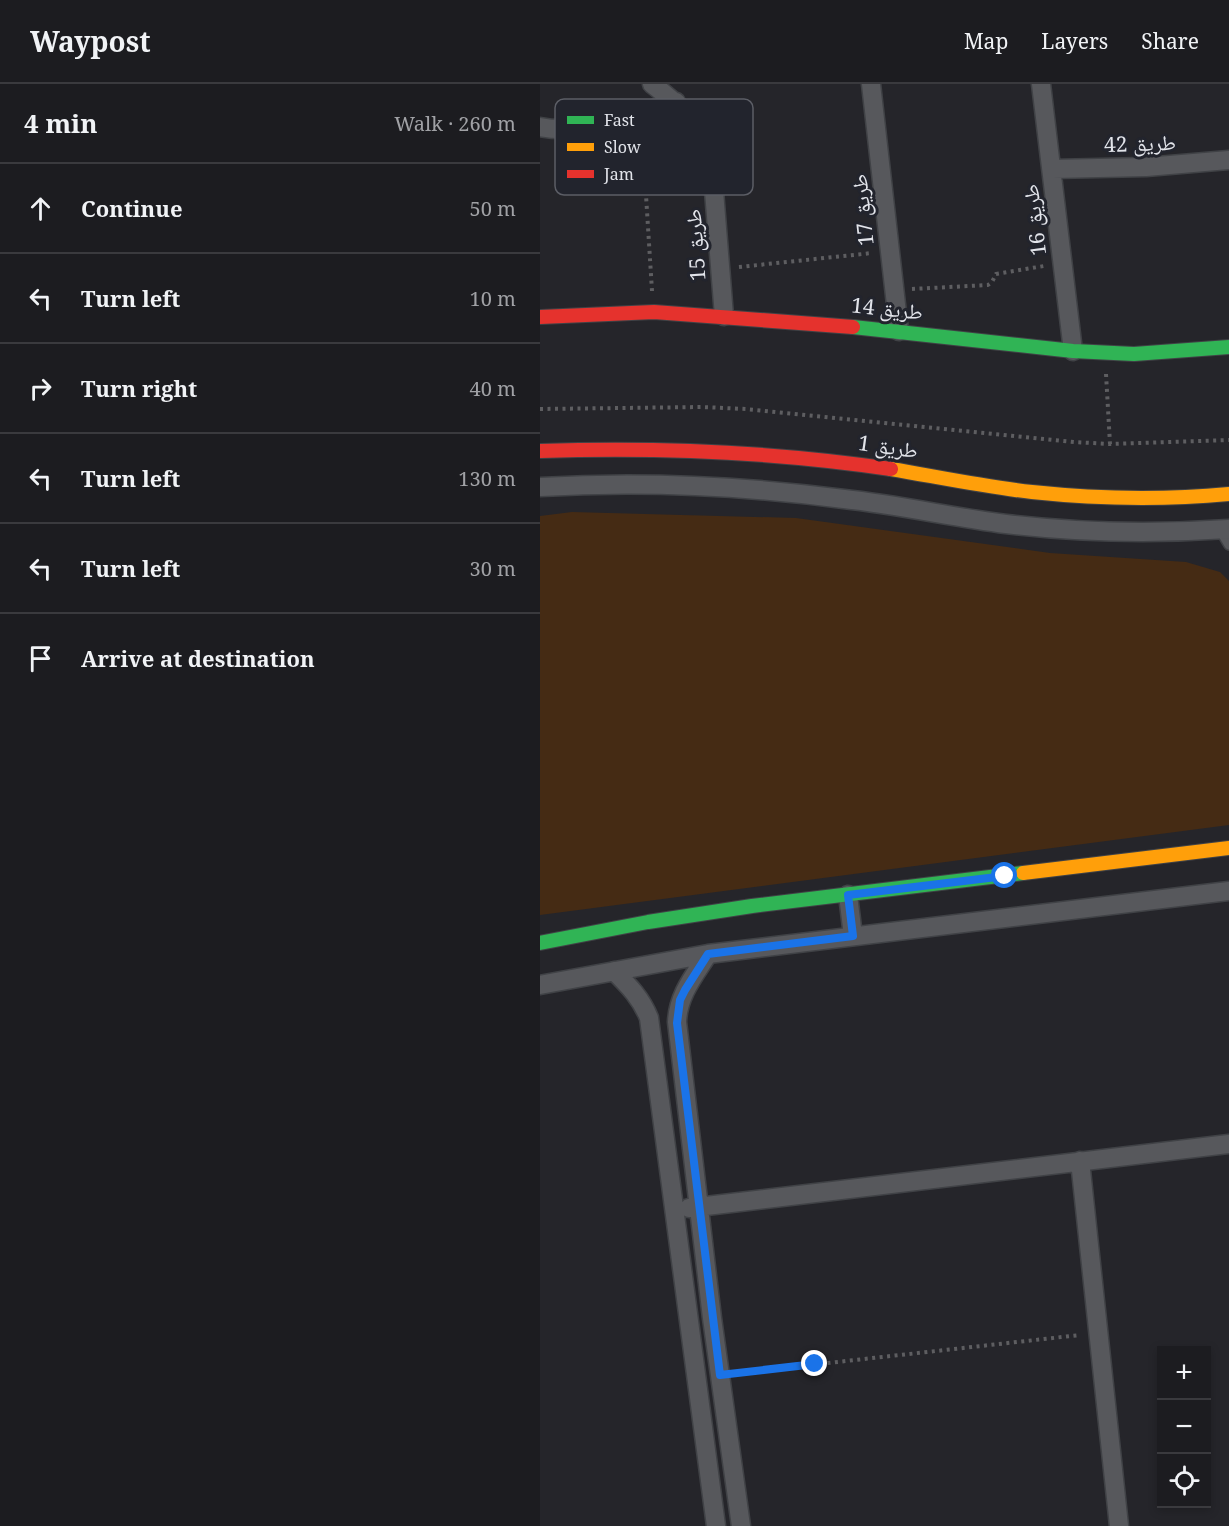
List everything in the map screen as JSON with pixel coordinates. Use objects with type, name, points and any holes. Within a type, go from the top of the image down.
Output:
[{"type":"street","name":"طريق 15","points":[[652,84],[672,99]]},
{"type":"street","name":"طريق 17","points":[[871,84],[899,331]]},
{"type":"street","name":"طريق 16","points":[[1041,84],[1074,351]]},
{"type":"street","points":[[540,127],[555,129]]},
{"type":"street","name":"طريق 42","points":[[1052,169],[1168,166],[1229,160]]},
{"type":"street","name":"طريق 15","points":[[714,195],[724,316]]},
{"type":"street","name":"طريق 14","points":[[540,317],[654,312],[724,316],[809,322],[1105,353],[1174,352],[1229,347]]},
{"type":"street","name":"طريق 1","points":[[540,451],[657,450],[799,458],[875,467],[1003,488],[1109,497],[1161,498],[1229,495]]},
{"type":"street","points":[[540,487],[622,485],[715,488],[843,498],[964,518],[1051,529],[1226,534]]},
{"type":"street","points":[[540,943],[648,922],[752,906],[1229,848]]},
{"type":"street","points":[[540,985],[708,954],[1229,891]]},
{"type":"street","points":[[848,895],[853,936]]},
{"type":"street","points":[[708,954],[680,1000],[677,1023],[741,1526]]},
{"type":"street","points":[[614,971],[635,991],[649,1018],[716,1526]]},
{"type":"street","points":[[674,1210],[1229,1143]]},
{"type":"street","points":[[1080,1161],[1119,1526]]},
{"type":"path","points":[[646,195],[654,312]]},
{"type":"path","points":[[720,269],[890,251]]},
{"type":"path","points":[[895,291],[988,285],[996,274],[1063,263]]},
{"type":"path","points":[[1105,353],[1110,444]]},
{"type":"path","points":[[540,410],[702,407],[746,409],[1110,444],[1229,440]]},
{"type":"path","points":[[720,1375],[1098,1333]]},
{"type":"shaded area","points":[[572,512],[796,518],[1050,553],[1186,562],[1220,572],[1229,581],[1229,825],[540,915],[540,516]]},
{"type":"traffic: fast","points":[[853,327],[1073,351],[1134,354],[1229,347]]},
{"type":"traffic: fast","points":[[540,943],[648,922],[752,906],[1023,873]]},
{"type":"traffic: slow","points":[[891,469],[997,487],[1057,494],[1155,498],[1229,494]]},
{"type":"traffic: slow","points":[[1023,873],[1229,848]]},
{"type":"traffic: jam","points":[[540,317],[654,312],[853,327]]},
{"type":"traffic: jam","points":[[540,451],[716,452],[804,458],[891,469]]},
{"type":"route","points":[[815,1364],[720,1375],[677,1023],[680,1000],[708,954],[853,936],[848,895],[1005,876]]}]
